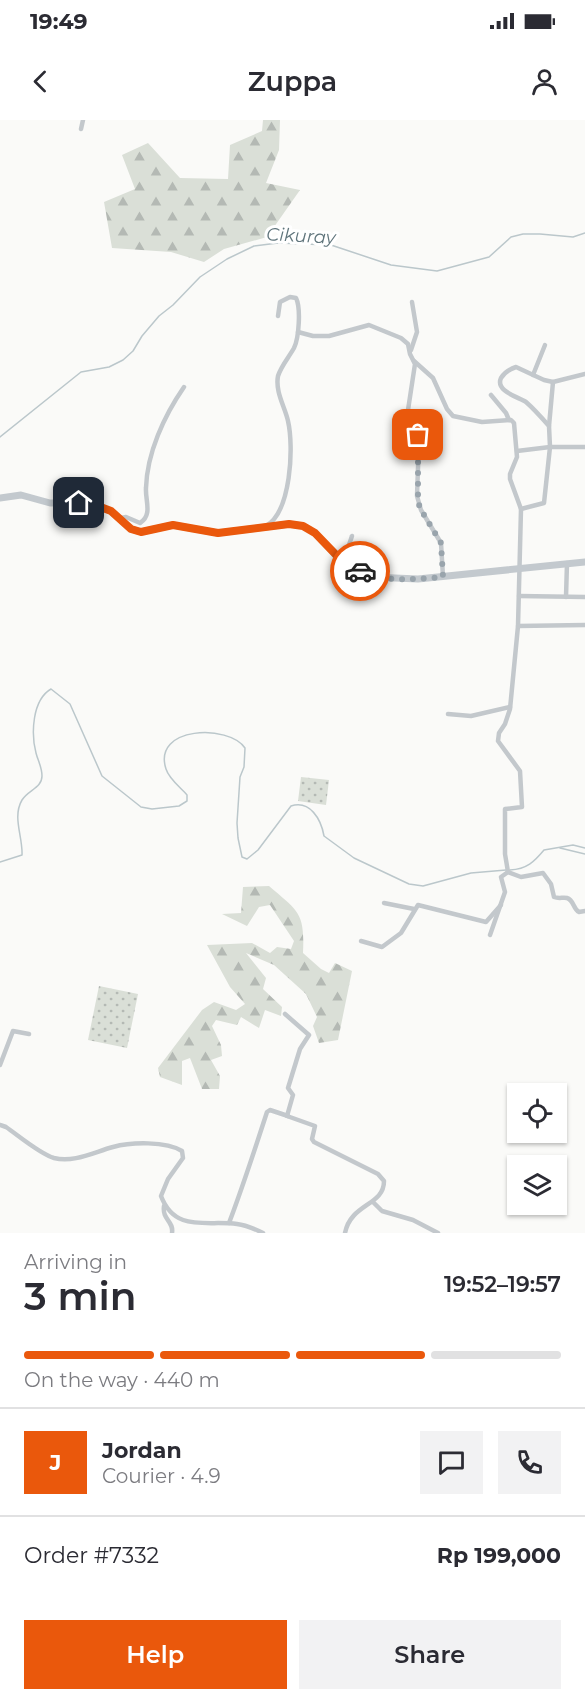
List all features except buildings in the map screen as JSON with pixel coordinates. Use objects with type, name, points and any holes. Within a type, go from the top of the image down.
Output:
[{"type":"main road","points":[[0,498],[21,495],[50,503],[79,503],[98,506],[121,518],[131,529],[141,532],[173,525],[218,533],[289,524],[306,526],[343,562],[372,577],[409,579],[443,577],[585,562]]},
{"type":"street","points":[[81,129],[83,120]]},
{"type":"street","points":[[263,527],[274,520],[291,468],[289,424],[279,393],[278,379],[280,371],[295,347],[298,332],[296,298],[290,297],[280,303],[278,316]]},
{"type":"street","points":[[410,353],[417,332],[412,302]]},
{"type":"street","points":[[298,332],[313,336],[329,336],[369,325],[405,340],[414,361],[433,378],[447,409],[453,416],[483,422],[509,420]]},
{"type":"street","points":[[533,375],[545,345]]},
{"type":"street","points":[[414,361],[408,410],[419,440],[417,496],[421,510],[441,543],[443,577]]},
{"type":"street","points":[[549,426],[525,402],[503,389],[500,385],[502,377],[514,367],[553,382],[585,374]]},
{"type":"street","points":[[521,509],[544,503],[550,447],[549,426],[553,382]]},
{"type":"street","points":[[121,518],[126,517],[140,523],[147,516],[145,491],[154,447],[176,398],[184,387]]},
{"type":"street","points":[[491,395],[509,420],[514,423],[517,460],[510,479],[521,509],[518,626],[510,707],[498,741],[520,771],[522,807],[505,809],[508,871]]},
{"type":"street","points":[[517,451],[550,447],[585,447]]},
{"type":"street","points":[[343,562],[352,536]]},
{"type":"street","points":[[566,597],[567,563]]},
{"type":"street","points":[[519,596],[585,597]]},
{"type":"street","points":[[518,626],[585,625]]},
{"type":"street","points":[[448,714],[471,716],[510,707]]},
{"type":"street","points":[[490,935],[505,892],[501,877],[508,871]]},
{"type":"street","points":[[508,871],[521,877],[543,873],[551,884],[554,897],[567,898],[575,910],[585,911]]},
{"type":"street","points":[[384,903],[414,909]]},
{"type":"street","points":[[361,940],[382,946],[401,933],[414,909],[419,905],[486,922],[501,905]]},
{"type":"street","points":[[285,1014],[309,1035],[300,1049],[288,1088],[293,1094],[288,1116]]},
{"type":"street","points":[[0,1065],[13,1031],[29,1034]]},
{"type":"street","points":[[229,1223],[267,1112],[270,1110],[315,1126],[312,1139],[314,1142],[381,1177],[384,1181],[383,1190],[373,1202],[350,1218],[345,1233]]},
{"type":"street","points":[[0,1125],[56,1158],[78,1158],[117,1146],[162,1144],[182,1151],[183,1158],[168,1179],[161,1196],[164,1215],[172,1227],[172,1233]]},
{"type":"street","points":[[373,1202],[382,1211],[413,1220],[438,1233]]},
{"type":"street","points":[[164,1206],[186,1222],[202,1225],[229,1223],[252,1227],[263,1233]]},
{"type":"green space","points":[[263,120],[280,120],[279,150],[266,183],[300,190],[267,237],[224,249],[204,262],[171,252],[112,248],[104,202],[135,189],[122,155],[148,143],[180,178],[228,179],[230,145],[262,131]]},
{"type":"green space","points":[[301,777],[329,780],[326,805],[298,801]]},
{"type":"green space","points":[[269,886],[298,914],[303,929],[303,953],[329,973],[335,963],[352,971],[338,1040],[319,1043],[313,1026],[317,1017],[306,994],[274,965],[246,953],[266,978],[263,989],[282,1007],[281,1016],[265,1010],[259,1028],[241,1017],[237,1025],[216,1020],[212,1026],[221,1045],[222,1056],[211,1060],[220,1076],[219,1089],[202,1089],[190,1058],[182,1061],[182,1085],[160,1077],[158,1068],[202,1010],[214,1002],[236,1010],[245,1004],[230,987],[207,945],[252,943],[270,953],[277,947],[291,949],[294,941],[270,905],[259,907],[247,926],[222,914],[241,913],[243,887]]},
{"type":"green space","points":[[99,986],[138,994],[127,1048],[88,1040]]},
{"type":"waterway","name":"Cikuray","points":[[0,437],[81,372],[109,367],[123,360],[133,351],[159,316],[200,277],[227,259],[254,246],[278,243],[331,245],[391,265],[437,271],[489,257],[511,237],[523,234],[573,237],[585,233]]},
{"type":"waterway","points":[[0,862],[22,855],[18,820],[19,807],[22,800],[40,783],[42,776],[34,745],[34,718],[40,701],[51,689],[70,704],[102,776],[141,807],[152,809],[179,806],[187,801],[187,795],[172,780],[166,769],[165,755],[170,744],[194,733],[224,735],[236,740],[245,748],[244,767],[240,777],[237,823],[242,857],[247,859],[258,850],[291,806],[298,805],[314,812],[324,836],[354,858],[409,884],[423,886],[471,873],[506,870]]},
{"type":"waterway","points":[[510,870],[530,864],[544,850],[573,845],[585,848]]},
{"type":"waterway","points":[[560,848],[585,854]]},
{"type":"way so far","points":[[360,571],[372,577],[418,579],[443,577],[441,543],[418,502],[418,435]]},
{"type":"route","points":[[79,503],[111,511],[131,529],[141,532],[173,525],[218,533],[289,524],[303,526],[315,533],[343,562],[360,571]]}]
